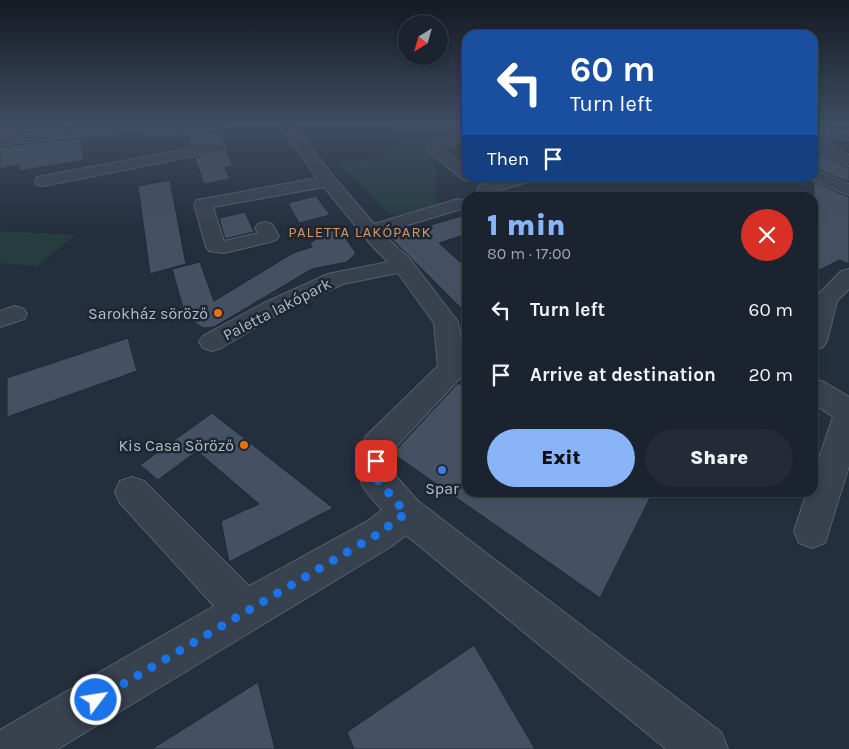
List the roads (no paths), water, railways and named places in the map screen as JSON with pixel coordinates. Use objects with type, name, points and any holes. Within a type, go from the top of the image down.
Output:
[{"type":"street","points":[[43,181],[91,160]]},
{"type":"street","points":[[138,160],[175,172]]},
{"type":"street","points":[[313,160],[370,231],[403,265],[446,322],[460,374],[377,445],[375,477],[406,513],[704,749]]},
{"type":"street","points":[[447,160],[462,172]]},
{"type":"street","points":[[818,176],[849,190]]},
{"type":"street","points":[[265,228],[269,236],[264,238],[224,247],[216,246],[203,204],[328,181]]},
{"type":"street","points":[[476,182],[492,192]]},
{"type":"street","points":[[495,192],[514,182]]},
{"type":"street","points":[[370,231],[458,204]]},
{"type":"street","name":"Paletta lakópark","points":[[212,342],[272,308],[336,279],[403,265]]},
{"type":"street","points":[[818,327],[826,299],[849,276]]},
{"type":"street","points":[[812,531],[849,413],[818,393]]},
{"type":"street","points":[[132,492],[246,611]]},
{"type":"street","points":[[14,749],[378,534],[406,513]]},
{"type":"place","name":"Sarokház söröző","points":[[218,313]]},
{"type":"place","name":"Kis Casa Söröző","points":[[244,445]]},
{"type":"place","name":"Spar","points":[[442,470]]},
{"type":"district","name":"PALETTA LAKÓPARK","points":[[360,232]]}]
